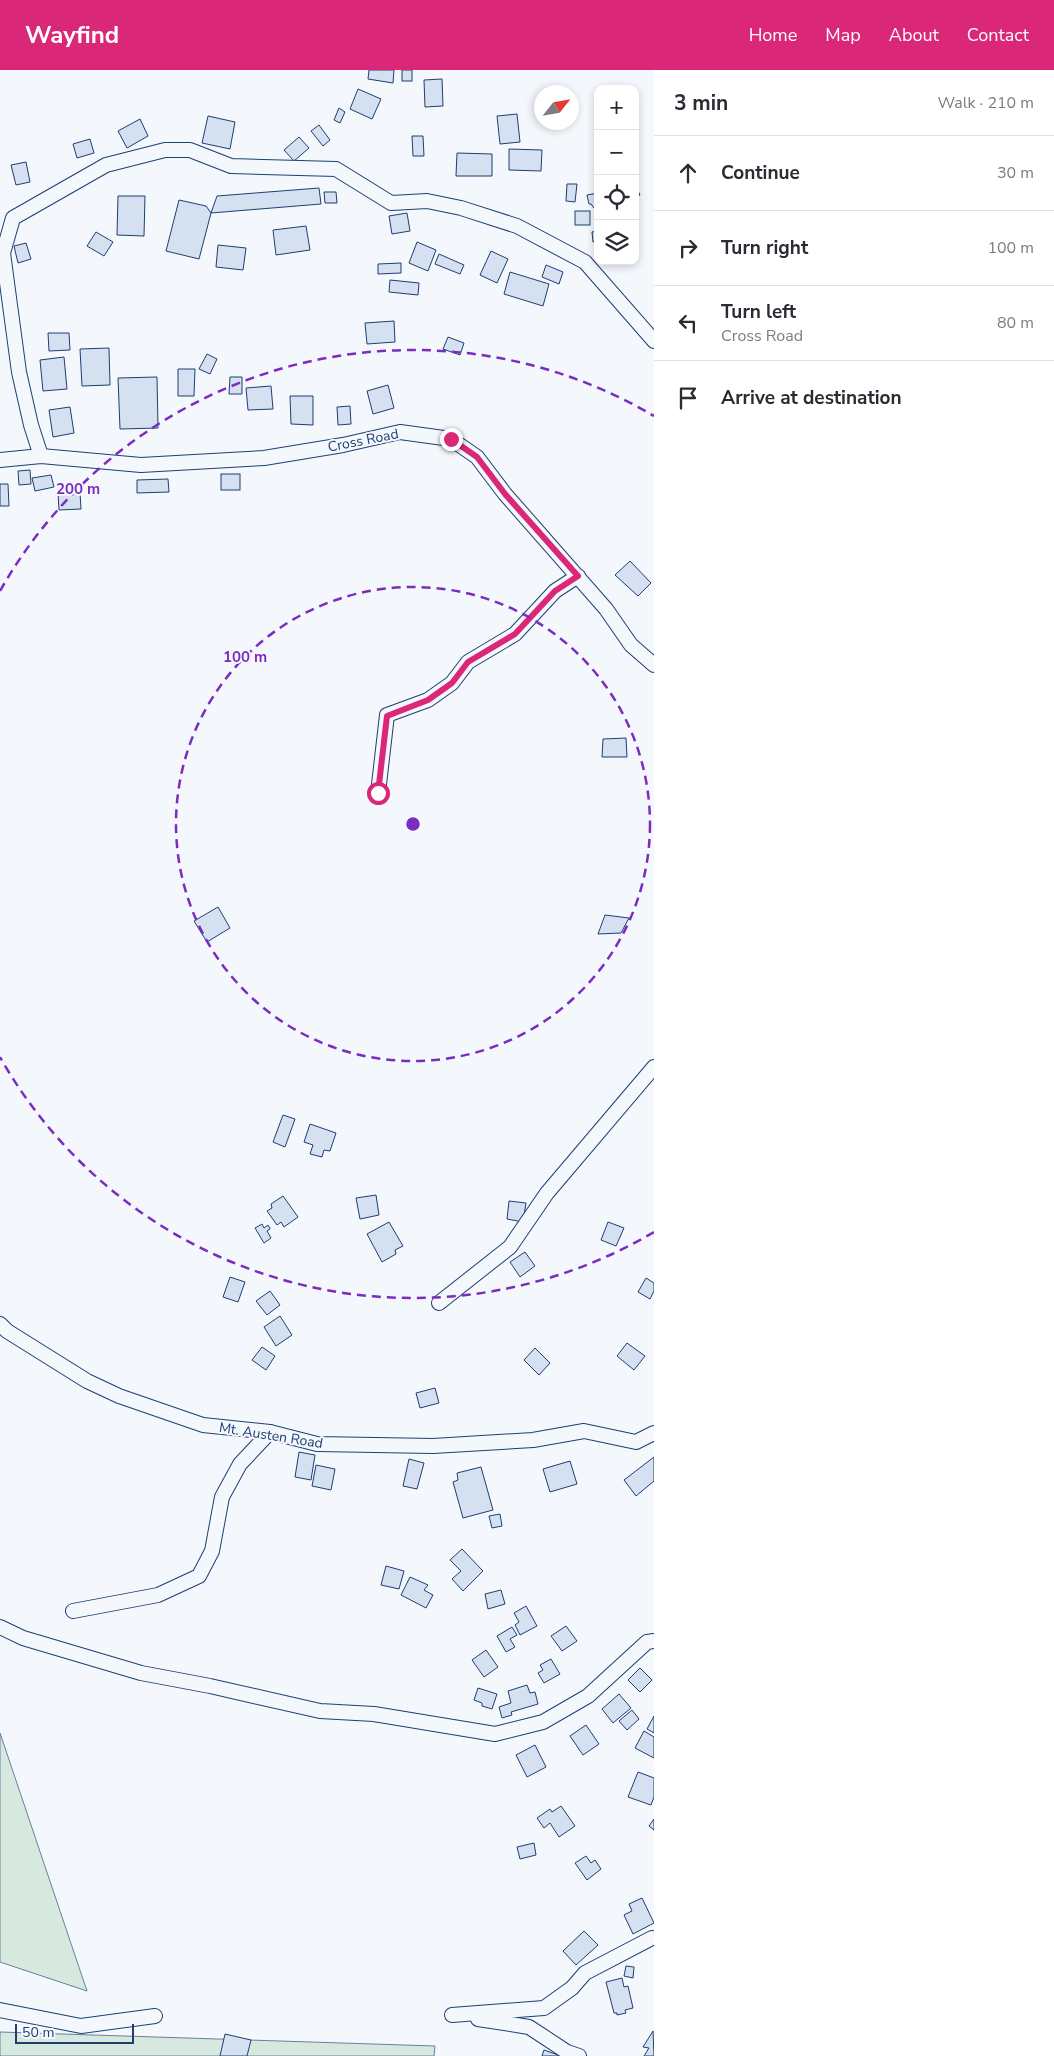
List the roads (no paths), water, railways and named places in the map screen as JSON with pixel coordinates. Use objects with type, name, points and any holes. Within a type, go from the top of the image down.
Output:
[{"type":"street","points":[[41,456],[31,425],[19,372],[3,253],[13,218],[106,165],[165,150],[190,150],[231,166],[336,169],[391,203],[428,201],[461,208],[517,226],[585,262],[654,340]]},
{"type":"street","name":"Cross Road","points":[[0,460],[41,456],[141,465],[264,458],[343,445],[400,432],[451,439],[477,457],[505,494],[606,608],[631,645],[654,665]]},
{"type":"street","points":[[378,793],[387,716],[428,700],[452,683],[468,662],[515,634],[555,591],[578,576]]},
{"type":"street","points":[[439,1303],[510,1247],[547,1193],[654,1067]]},
{"type":"street","name":"Mt. Austen Road","points":[[0,1324],[7,1331],[87,1381],[119,1396],[203,1425],[270,1432],[317,1444],[433,1446],[533,1440],[584,1431],[636,1442],[654,1433]]},
{"type":"street","points":[[73,1611],[158,1595],[199,1576],[212,1551],[222,1497],[240,1464],[270,1432]]},
{"type":"street","points":[[0,1627],[23,1638],[141,1673],[210,1686],[320,1711],[374,1714],[495,1734],[543,1722],[588,1696],[647,1642],[654,1641]]},
{"type":"street","points":[[579,2056],[567,2052],[529,2027],[452,2015],[544,2008],[572,1988],[585,1973],[652,1938]]},
{"type":"street","points":[[0,2010],[81,2026],[155,2016]]}]
